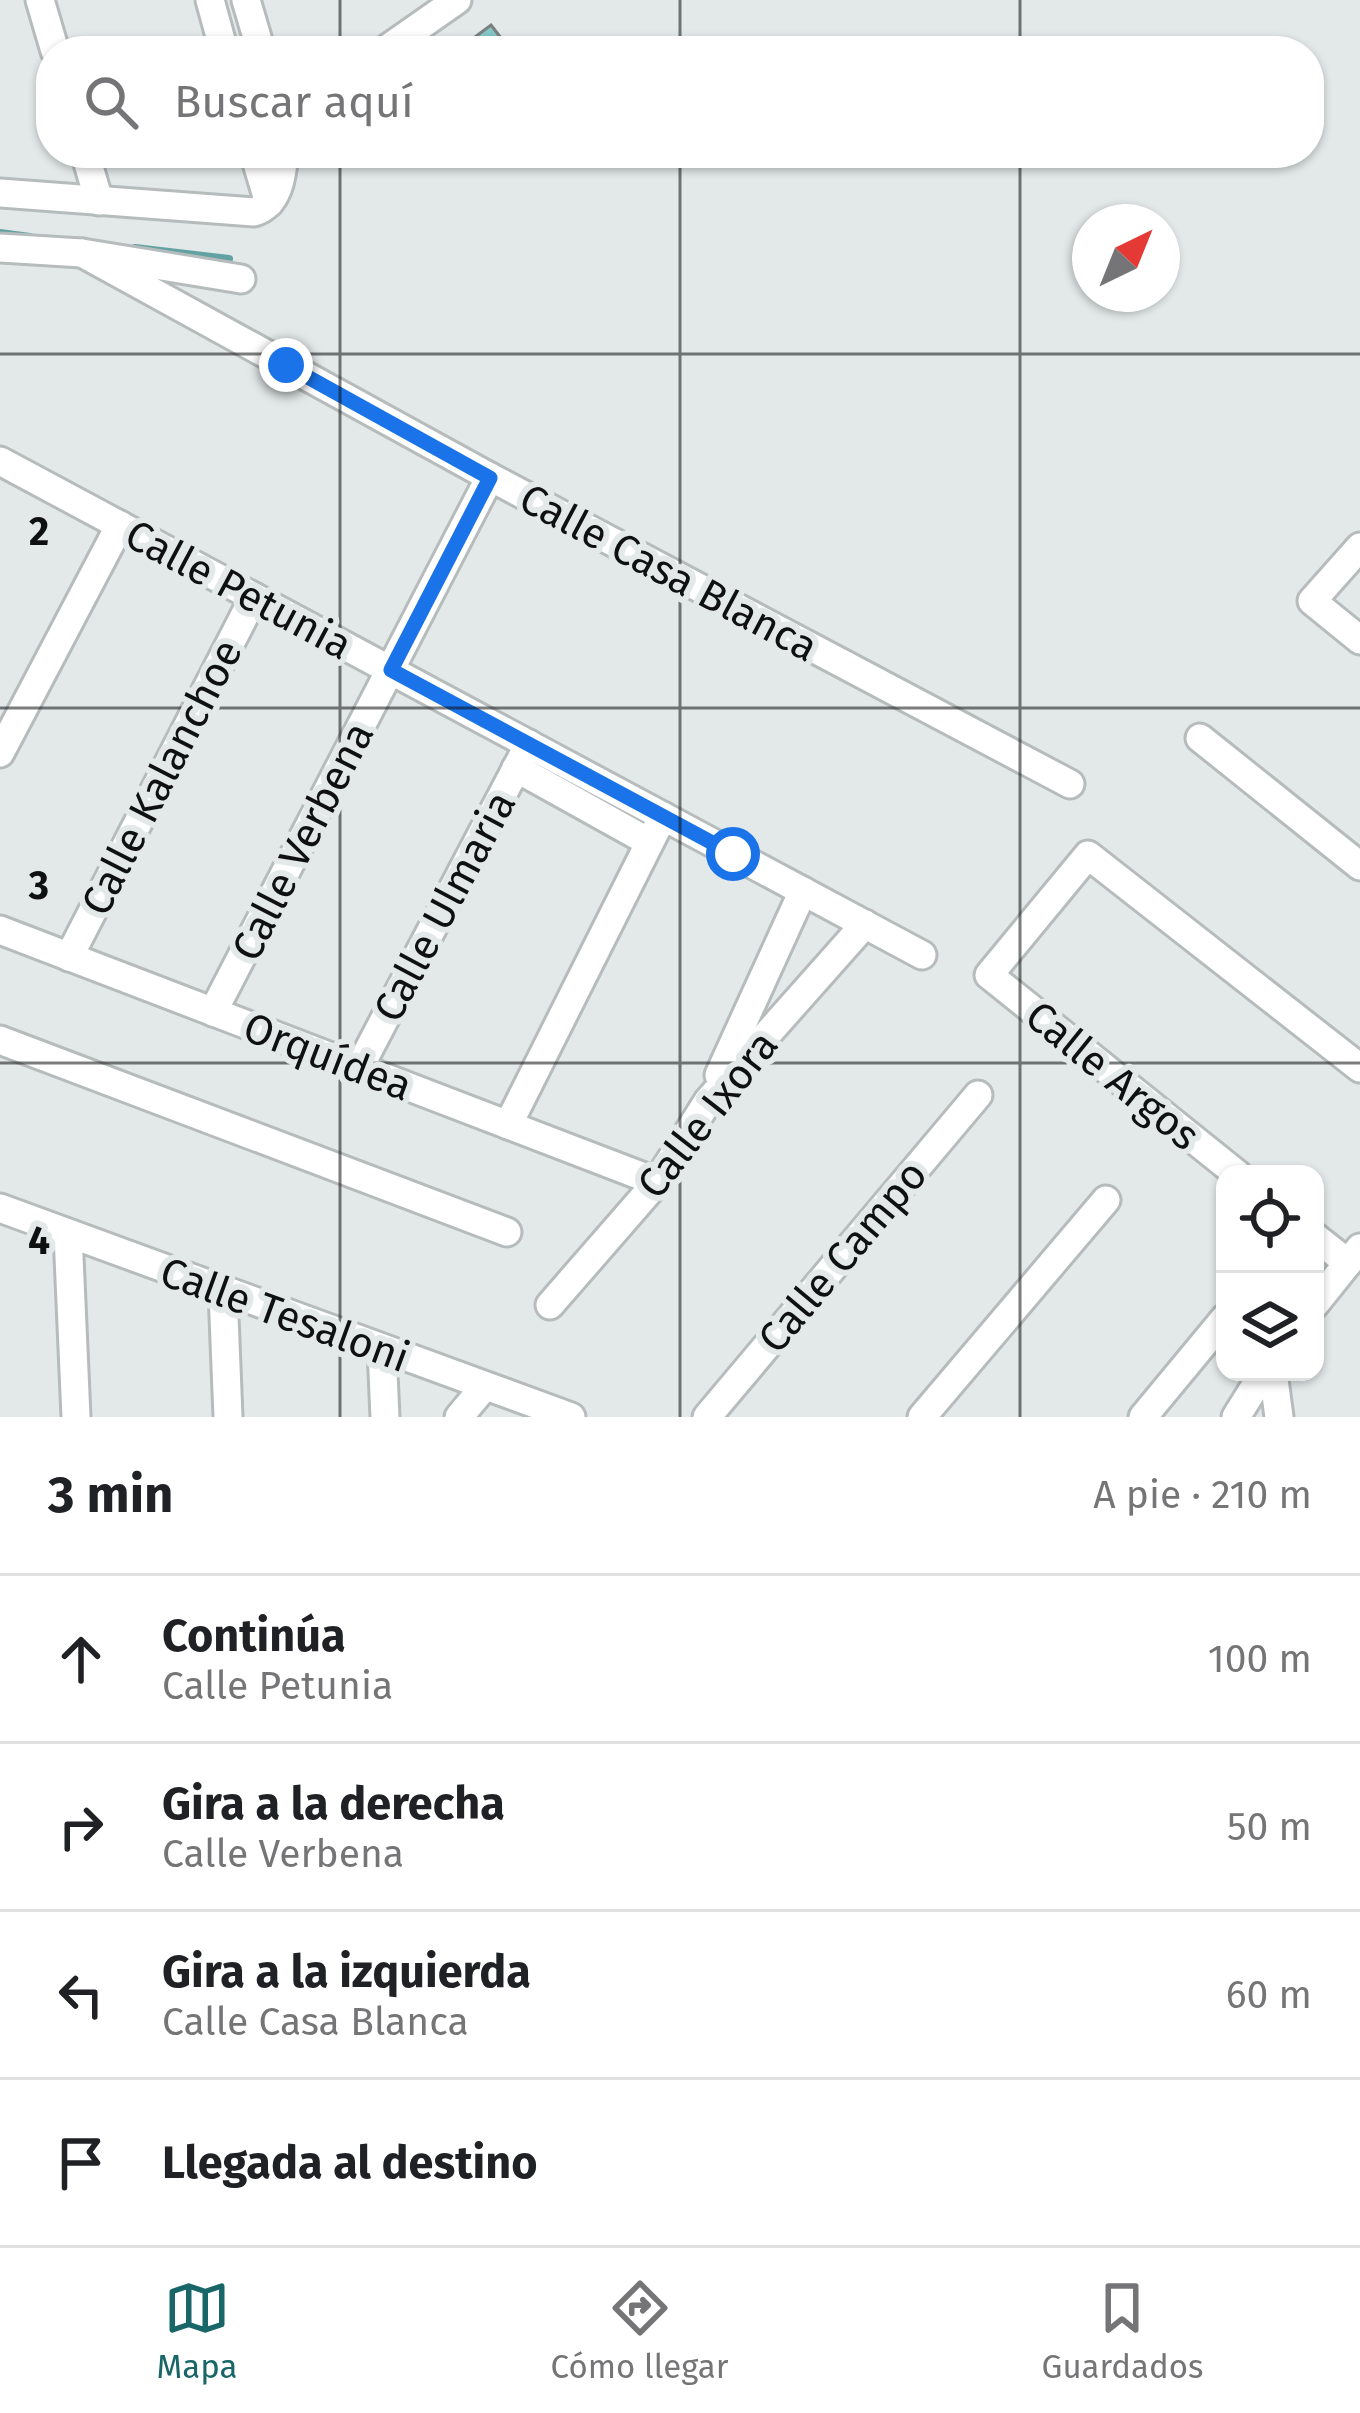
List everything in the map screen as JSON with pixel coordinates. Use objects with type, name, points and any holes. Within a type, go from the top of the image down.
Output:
[{"type":"street","points":[[40,0],[51,36]]},
{"type":"street","points":[[209,0],[220,36]]},
{"type":"street","points":[[246,0],[257,36]]},
{"type":"street","points":[[406,36],[458,0]]},
{"type":"street","points":[[89,168],[99,201]]},
{"type":"street","points":[[258,168],[269,203]]},
{"type":"street","points":[[0,193],[254,212],[265,208],[275,194],[283,168]]},
{"type":"street","points":[[0,248],[82,253],[241,279]]},
{"type":"street","name":"Calle Casa Blanca","points":[[82,253],[490,478],[1070,784]]},
{"type":"street","name":"Calle Petunia","points":[[0,461],[391,670],[523,756],[663,816],[922,955]]},
{"type":"street","name":"Calle Verbena","points":[[213,1012],[490,478]]},
{"type":"street","points":[[0,753],[120,525]]},
{"type":"street","points":[[1360,547],[1312,601],[1360,640]]},
{"type":"street","name":"Calle Kalanchoe","points":[[69,957],[254,597]]},
{"type":"street","points":[[1200,738],[1360,866]]},
{"type":"street","points":[[523,756],[649,842]]},
{"type":"street","name":"Calle Ulmaria","points":[[359,1068],[523,756]]},
{"type":"street","points":[[508,1126],[663,816]]},
{"type":"street","name":"Calle Argos","points":[[1226,1165],[988,975],[1088,855],[1360,1068]]},
{"type":"street","points":[[708,1101],[802,891]]},
{"type":"street","name":"Calle Ixora","points":[[550,1305],[657,1182],[708,1101],[865,924]]},
{"type":"street","name":"Orquídea","points":[[0,930],[657,1182]]},
{"type":"street","points":[[0,1040],[507,1232]]},
{"type":"street","name":"Calle Campo","points":[[707,1417],[978,1095]]},
{"type":"street","points":[[922,1417],[1106,1200]]},
{"type":"street","name":"Calle Tesaloni","points":[[0,1208],[571,1417]]},
{"type":"street","points":[[68,1234],[76,1417]]},
{"type":"street","points":[[1324,1241],[1354,1256],[1324,1293]]},
{"type":"street","points":[[223,1291],[228,1417]]},
{"type":"street","points":[[1143,1417],[1216,1329]]},
{"type":"street","points":[[382,1350],[385,1417]]},
{"type":"street","points":[[1236,1417],[1258,1381]]},
{"type":"street","points":[[1275,1381],[1279,1417]]},
{"type":"street","points":[[458,1417],[484,1387]]},
{"type":"building","points":[[491,25],[499,36],[476,36]]},
{"type":"waterway","points":[[0,233],[30,237]]},
{"type":"waterway","points":[[135,248],[229,259]]},
{"type":"route","points":[[286,365],[490,478],[391,670],[733,854]]}]
